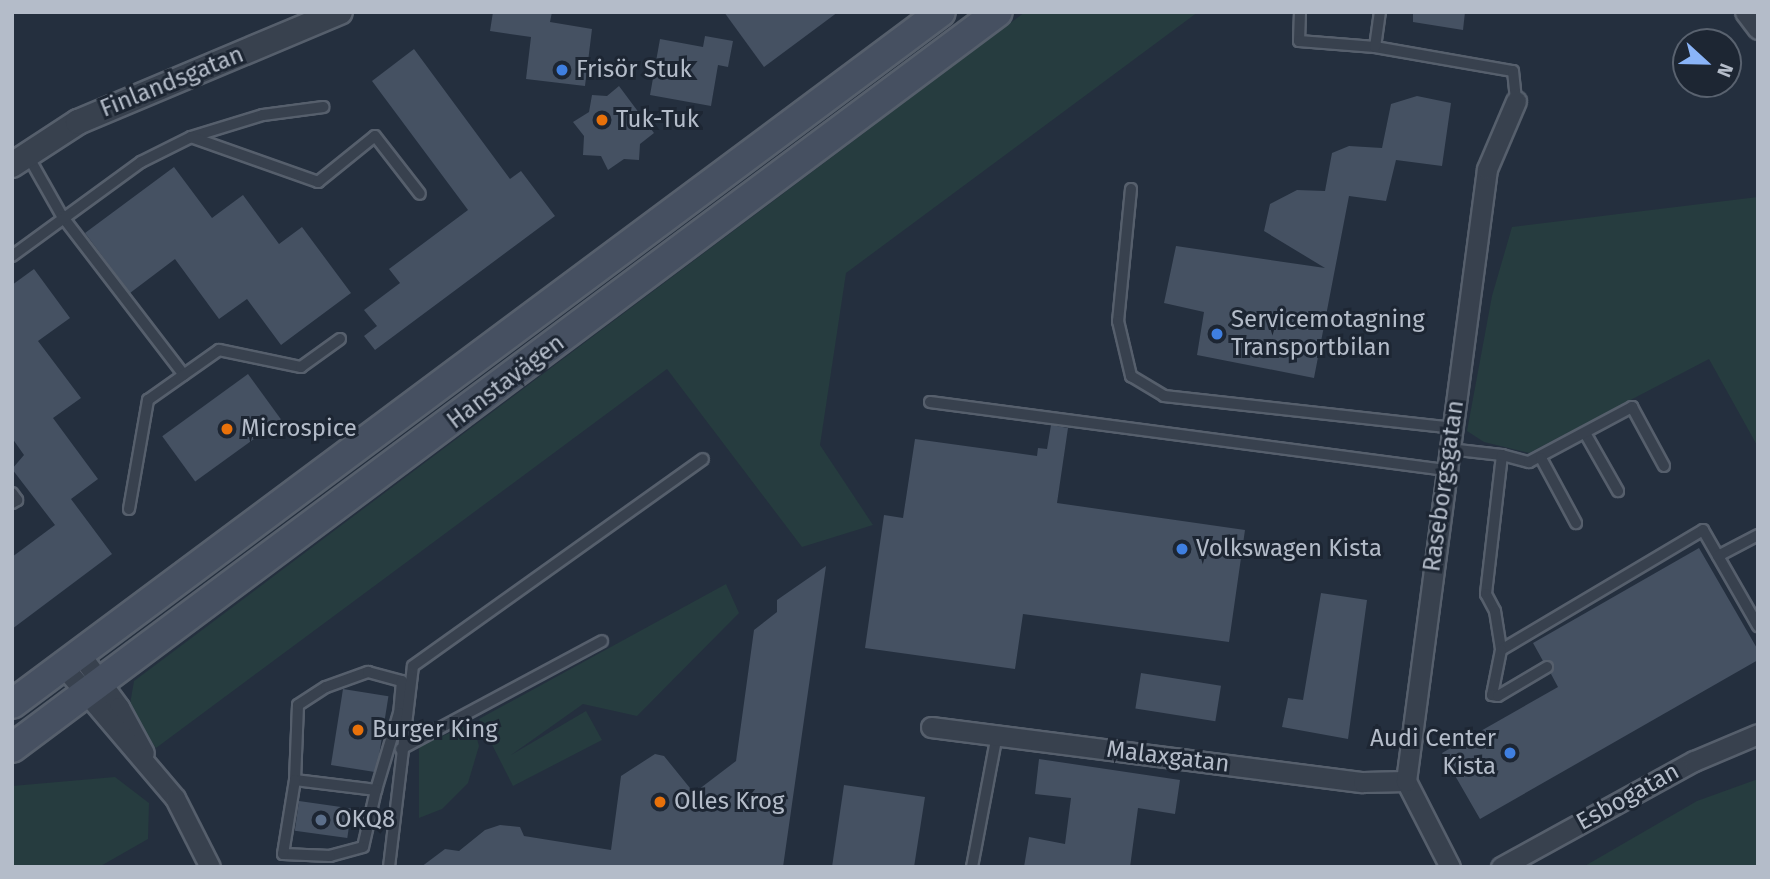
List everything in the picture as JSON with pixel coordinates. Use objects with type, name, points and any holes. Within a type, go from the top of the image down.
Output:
[{"type":"main road","name":"Hanstavägen","points":[[12,704],[941,12]]},
{"type":"main road","name":"Hanstavägen","points":[[12,748],[998,12]]},
{"type":"street","name":"Finlandsgatan","points":[[19,159],[90,116],[340,12]]},
{"type":"street","points":[[1745,12],[1758,29]]},
{"type":"street","name":"Raseborgsgatan","points":[[1406,781],[1445,470],[1487,169],[1516,101]]},
{"type":"street","points":[[72,660],[187,818],[210,867]]},
{"type":"street","name":"Malaxgatan","points":[[931,727],[1363,782],[1406,781]]},
{"type":"street","name":"Esbogatan","points":[[1501,867],[1694,761],[1758,734]]},
{"type":"street","points":[[1406,781],[1450,867]]},
{"type":"lane","points":[[1300,12],[1299,41],[1375,47],[1513,71],[1516,101]]},
{"type":"lane","points":[[1375,47],[1380,12]]},
{"type":"lane","points":[[12,256],[62,216],[141,162],[191,137],[263,115],[323,107]]},
{"type":"lane","points":[[191,137],[318,182],[375,136],[420,194]]},
{"type":"lane","points":[[19,159],[184,375]]},
{"type":"lane","points":[[1131,189],[1118,321],[1131,376],[1164,396],[1452,428]]},
{"type":"lane","points":[[129,509],[148,400],[219,350],[301,367],[340,339]]},
{"type":"lane","points":[[930,402],[1445,470]]},
{"type":"lane","points":[[1448,449],[1502,454],[1529,462],[1541,458],[1632,407],[1664,466]]},
{"type":"lane","points":[[1584,433],[1618,491]]},
{"type":"lane","points":[[1502,454],[1486,594],[1495,611],[1501,650],[1492,695],[1498,696],[1547,667]]},
{"type":"lane","points":[[1541,458],[1576,523]]},
{"type":"lane","points":[[389,867],[413,666],[703,459]]},
{"type":"lane","points":[[12,493],[17,500],[12,503]]},
{"type":"lane","points":[[1501,650],[1703,530],[1758,626]]},
{"type":"lane","points":[[1718,556],[1758,535]]},
{"type":"lane","points":[[401,749],[602,640]]},
{"type":"lane","points":[[368,672],[402,681],[399,713],[376,789],[363,847],[329,862],[283,854],[295,780],[298,705],[326,687],[368,672]]},
{"type":"lane","points":[[972,867],[997,735]]},
{"type":"lane","points":[[295,780],[376,789]]},
{"type":"green space","points":[[1025,12],[1198,12],[846,273],[820,445],[873,525],[802,547],[667,369],[156,748],[129,710],[134,681]]},
{"type":"green space","points":[[1758,197],[1758,447],[1709,359],[1529,453],[1484,442],[1467,431],[1492,296],[1512,227]]},
{"type":"green space","points":[[726,584],[739,613],[637,716],[583,704],[511,755],[586,711],[602,740],[513,786],[479,719]]},
{"type":"green space","points":[[473,723],[479,746],[468,783],[442,809],[419,818],[419,746]]},
{"type":"green space","points":[[115,777],[149,803],[148,839],[99,867],[12,867],[12,786]]},
{"type":"green space","points":[[1758,779],[1758,867],[1583,867],[1697,801]]},
{"type":"building","points":[[493,12],[552,12],[550,22],[592,29],[585,86],[526,79],[531,37],[490,31]]},
{"type":"building","points":[[724,12],[838,12],[764,67]]},
{"type":"building","points":[[1413,12],[1465,12],[1463,30],[1413,22]]},
{"type":"building","points":[[705,36],[733,41],[728,67],[718,65],[711,106],[650,95],[660,39],[703,47]]},
{"type":"building","points":[[414,49],[510,179],[521,171],[555,216],[375,350],[364,336],[377,326],[364,310],[400,283],[389,269],[468,210],[372,81]]},
{"type":"building","points":[[619,86],[654,133],[640,144],[639,160],[624,159],[608,170],[601,156],[583,155],[584,136],[573,122],[589,112],[592,95],[607,96]]},
{"type":"building","points":[[1417,96],[1451,103],[1442,166],[1396,160],[1386,201],[1349,196],[1314,378],[1197,355],[1204,312],[1164,303],[1176,246],[1325,268],[1264,231],[1270,204],[1297,190],[1325,191],[1332,153],[1349,146],[1382,148],[1391,104]]},
{"type":"building","points":[[174,167],[212,218],[243,195],[279,244],[302,227],[351,293],[281,345],[247,299],[219,319],[175,259],[130,293],[85,233]]},
{"type":"building","points":[[34,269],[70,318],[38,341],[81,398],[53,418],[98,479],[71,499],[112,554],[12,629],[12,557],[55,525],[12,469],[24,455],[12,438],[12,285]]},
{"type":"building","points":[[248,374],[281,419],[195,482],[162,436]]},
{"type":"building","points":[[1051,425],[1068,428],[1057,503],[1245,530],[1229,642],[1023,614],[1015,669],[865,648],[884,515],[903,518],[915,439],[1037,456],[1038,448],[1047,449]]},
{"type":"building","points":[[1699,548],[1758,650],[1758,660],[1480,819],[1442,753],[1558,687],[1551,674],[1554,664],[1543,661],[1533,643]]},
{"type":"building","points":[[826,566],[783,867],[421,867],[445,849],[459,851],[485,830],[500,825],[520,827],[524,836],[611,850],[621,776],[655,754],[664,756],[694,793],[736,761],[754,630],[777,612],[777,600]]},
{"type":"building","points":[[1321,593],[1367,600],[1348,739],[1282,727],[1288,698],[1303,700]]},
{"type":"building","points":[[1141,673],[1221,686],[1215,721],[1135,709]]},
{"type":"building","name":"Burger King","points":[[343,689],[388,696],[376,772],[331,765]]},
{"type":"building","points":[[1039,759],[1180,780],[1175,814],[1138,808],[1130,867],[1024,867],[1029,837],[1065,844],[1071,798],[1035,794]]},
{"type":"building","points":[[844,785],[925,797],[914,867],[832,867]]},
{"type":"building","name":"OKQ8","points":[[299,801],[351,808],[347,838],[295,831]]},
{"type":"place","name":"Frisör Stuk","points":[[562,70]]},
{"type":"place","name":"Tuk-Tuk","points":[[602,120]]},
{"type":"place","name":"Servicemotagning Transportbilan","points":[[1217,334]]},
{"type":"place","name":"Microspice","points":[[227,429]]},
{"type":"place","name":"Volkswagen Kista","points":[[1182,549]]},
{"type":"place","name":"Burger King","points":[[358,730]]},
{"type":"place","name":"Audi Center Kista","points":[[1510,753]]},
{"type":"place","name":"Olles Krog","points":[[660,802]]},
{"type":"place","name":"OKQ8","points":[[321,820]]}]
